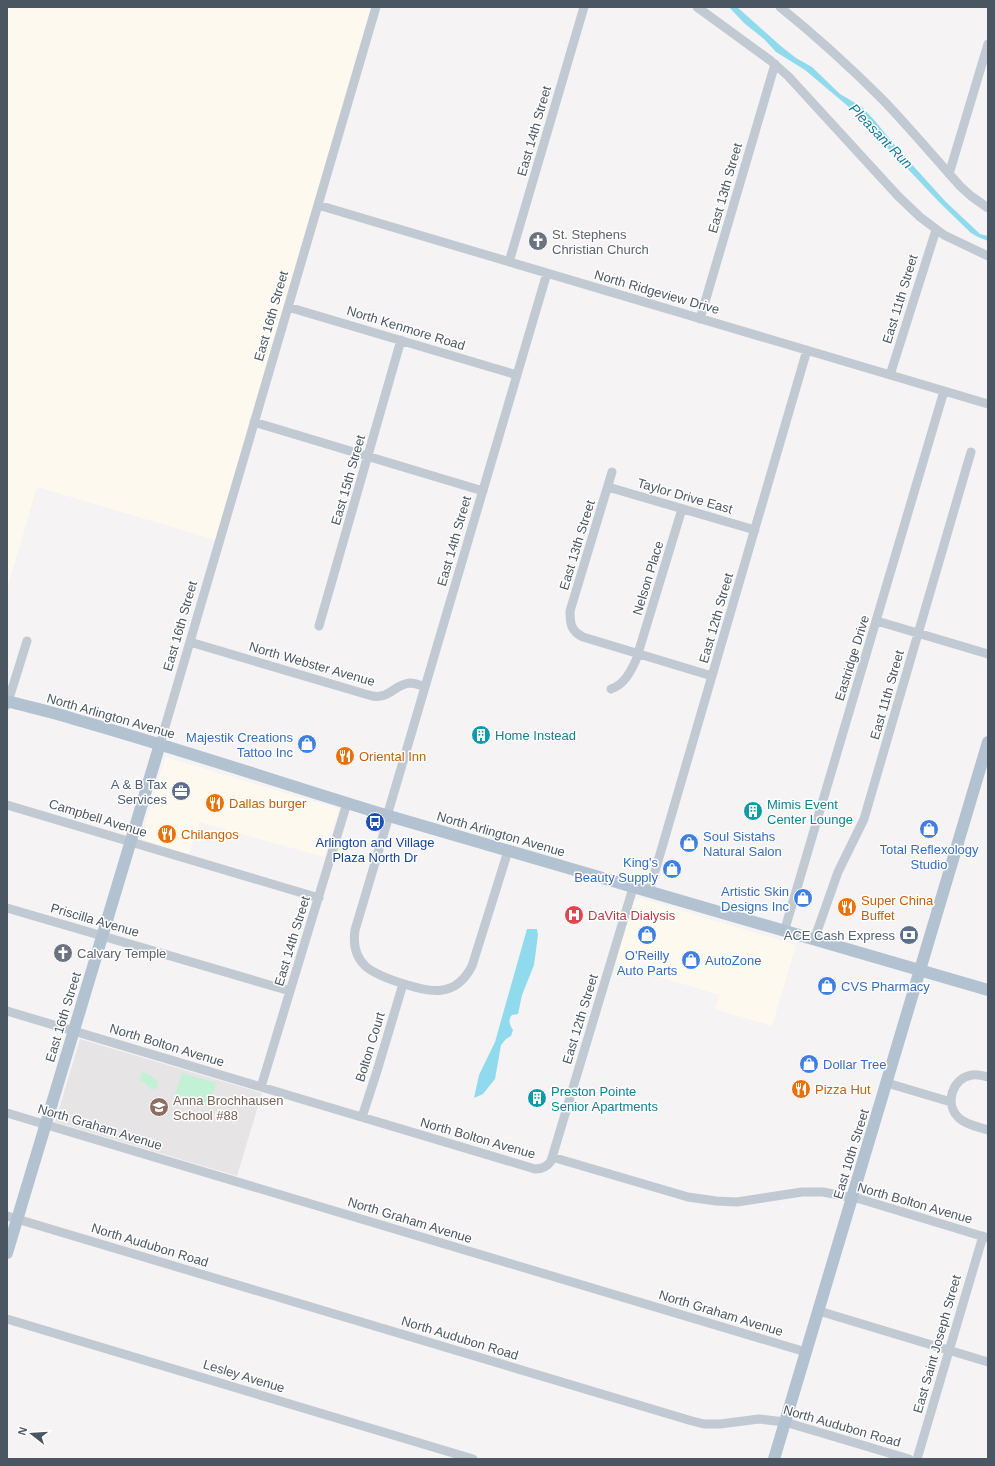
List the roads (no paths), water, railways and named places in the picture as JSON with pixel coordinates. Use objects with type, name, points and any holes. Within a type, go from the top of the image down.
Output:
[{"type":"main road","name":"North Arlington Avenue","points":[[8,703],[74,719],[160,744],[388,816],[988,990]]},
{"type":"main road","name":"East 10th Street","points":[[774,1459],[988,742]]},
{"type":"main road","name":"East 16th Street","points":[[7,1253],[12,1217],[46,1124],[160,744]]},
{"type":"street","name":"East 16th Street","points":[[160,744],[376,7]]},
{"type":"street","name":"East 14th Street","points":[[509,262],[584,7]]},
{"type":"street","points":[[697,7],[775,64],[788,76],[898,196],[920,217],[936,230],[960,244],[988,256]]},
{"type":"street","points":[[780,7],[790,11],[882,99],[949,174],[971,196],[988,208]]},
{"type":"street","points":[[949,174],[988,44]]},
{"type":"street","name":"East 13th Street","points":[[700,319],[775,64]]},
{"type":"street","name":"North Ridgeview Drive","points":[[318,205],[988,404]]},
{"type":"street","name":"East 11th Street","points":[[890,375],[936,230]]},
{"type":"street","name":"East 14th Street","points":[[508,851],[472,966],[466,976],[454,986],[440,991],[426,990],[403,984],[380,977],[369,971],[360,959],[354,945],[355,930],[547,273]]},
{"type":"street","name":"North Kenmore Road","points":[[288,307],[517,375]]},
{"type":"street","name":"East 15th Street","points":[[319,626],[401,340]]},
{"type":"street","name":"East 12th Street","points":[[649,892],[807,350]]},
{"type":"street","name":"Eastridge Drive","points":[[784,932],[944,391]]},
{"type":"street","points":[[254,422],[483,491]]},
{"type":"street","name":"East 11th Street","points":[[814,940],[838,872],[864,819],[971,452]]},
{"type":"street","name":"East 13th Street","points":[[612,472],[570,611],[570,625],[575,632],[584,637],[639,654]]},
{"type":"street","name":"Taylor Drive East","points":[[608,487],[755,530]]},
{"type":"street","name":"Nelson Place","points":[[611,689],[618,686],[623,681],[634,666],[639,654],[682,509]]},
{"type":"street","points":[[877,621],[988,654]]},
{"type":"street","points":[[8,703],[27,641]]},
{"type":"street","name":"North Webster Avenue","points":[[190,642],[372,696],[380,697],[387,695],[399,686],[409,683],[425,687]]},
{"type":"street","points":[[639,654],[712,676]]},
{"type":"street","name":"East 14th Street","points":[[261,1087],[347,803]]},
{"type":"street","name":"Campbell Avenue","points":[[7,805],[319,898]]},
{"type":"street","name":"East 12th Street","points":[[552,1158],[633,888]]},
{"type":"street","name":"Priscilla Avenue","points":[[7,908],[290,991]]},
{"type":"street","name":"Bolton Court","points":[[362,1117],[378,1070],[403,984]]},
{"type":"street","name":"North Bolton Avenue","points":[[7,1010],[535,1169],[544,1167],[550,1163],[552,1158],[688,1197],[709,1201],[737,1202],[811,1192],[852,1197],[985,1237]]},
{"type":"street","points":[[988,1077],[970,1075],[960,1080],[952,1090],[951,1102],[955,1114],[961,1120],[988,1130]]},
{"type":"street","points":[[887,1083],[951,1102]]},
{"type":"street","name":"North Graham Avenue","points":[[7,1113],[806,1352]]},
{"type":"street","name":"North Audubon Road","points":[[12,1217],[692,1421],[714,1424],[759,1419],[785,1422],[909,1459]]},
{"type":"street","name":"East Saint Joseph Street","points":[[917,1459],[949,1350],[985,1237]]},
{"type":"street","points":[[818,1311],[988,1362]]},
{"type":"street","name":"Lesley Avenue","points":[[7,1319],[473,1459]]},
{"type":"water","name":"Pleasant Run","points":[[729,7],[737,7],[782,47],[796,58],[812,67],[840,94],[862,107],[945,201],[980,234],[988,236],[988,241],[971,233],[939,202],[878,139],[869,126],[856,113],[805,70],[776,52]]},
{"type":"water","points":[[527,929],[537,929],[538,935],[534,965],[522,995],[518,1014],[512,1015],[510,1019],[510,1024],[513,1030],[511,1036],[501,1045],[495,1079],[483,1094],[474,1098],[479,1075],[495,1042]]},
{"type":"place","name":"St. Stephens Christian Church","points":[[538,241]]},
{"type":"place","name":"Home Instead","points":[[481,735]]},
{"type":"place","name":"Majestik Creations Tattoo Inc","points":[[307,744]]},
{"type":"place","name":"Oriental Inn","points":[[345,756]]},
{"type":"place","name":"A & B Tax Services","points":[[181,791]]},
{"type":"place","name":"Dallas burger","points":[[215,803]]},
{"type":"place","name":"Mimis Event Center Lounge","points":[[753,811]]},
{"type":"place","name":"Arlington and Village Plaza North Dr","points":[[375,822]]},
{"type":"place","name":"Total Reflexology Studio","points":[[929,829]]},
{"type":"place","name":"Chilangos","points":[[167,834]]},
{"type":"place","name":"Soul Sistahs Natural Salon","points":[[689,843]]},
{"type":"place","name":"King's Beauty Supply","points":[[672,869]]},
{"type":"place","name":"Artistic Skin Designs Inc","points":[[803,898]]},
{"type":"place","name":"Super China Buffet","points":[[847,907]]},
{"type":"place","name":"DaVita Dialysis","points":[[574,915]]},
{"type":"place","name":"O'Reilly Auto Parts","points":[[647,935]]},
{"type":"place","name":"ACE Cash Express","points":[[909,935]]},
{"type":"place","name":"Calvary Temple","points":[[63,953]]},
{"type":"place","name":"AutoZone","points":[[691,960]]},
{"type":"place","name":"CVS Pharmacy","points":[[827,986]]},
{"type":"place","name":"Dollar Tree","points":[[809,1064]]},
{"type":"place","name":"Pizza Hut","points":[[801,1089]]},
{"type":"place","name":"Preston Pointe Senior Apartments","points":[[537,1098]]},
{"type":"place","name":"Anna Brochhausen School #88","points":[[159,1107]]}]
